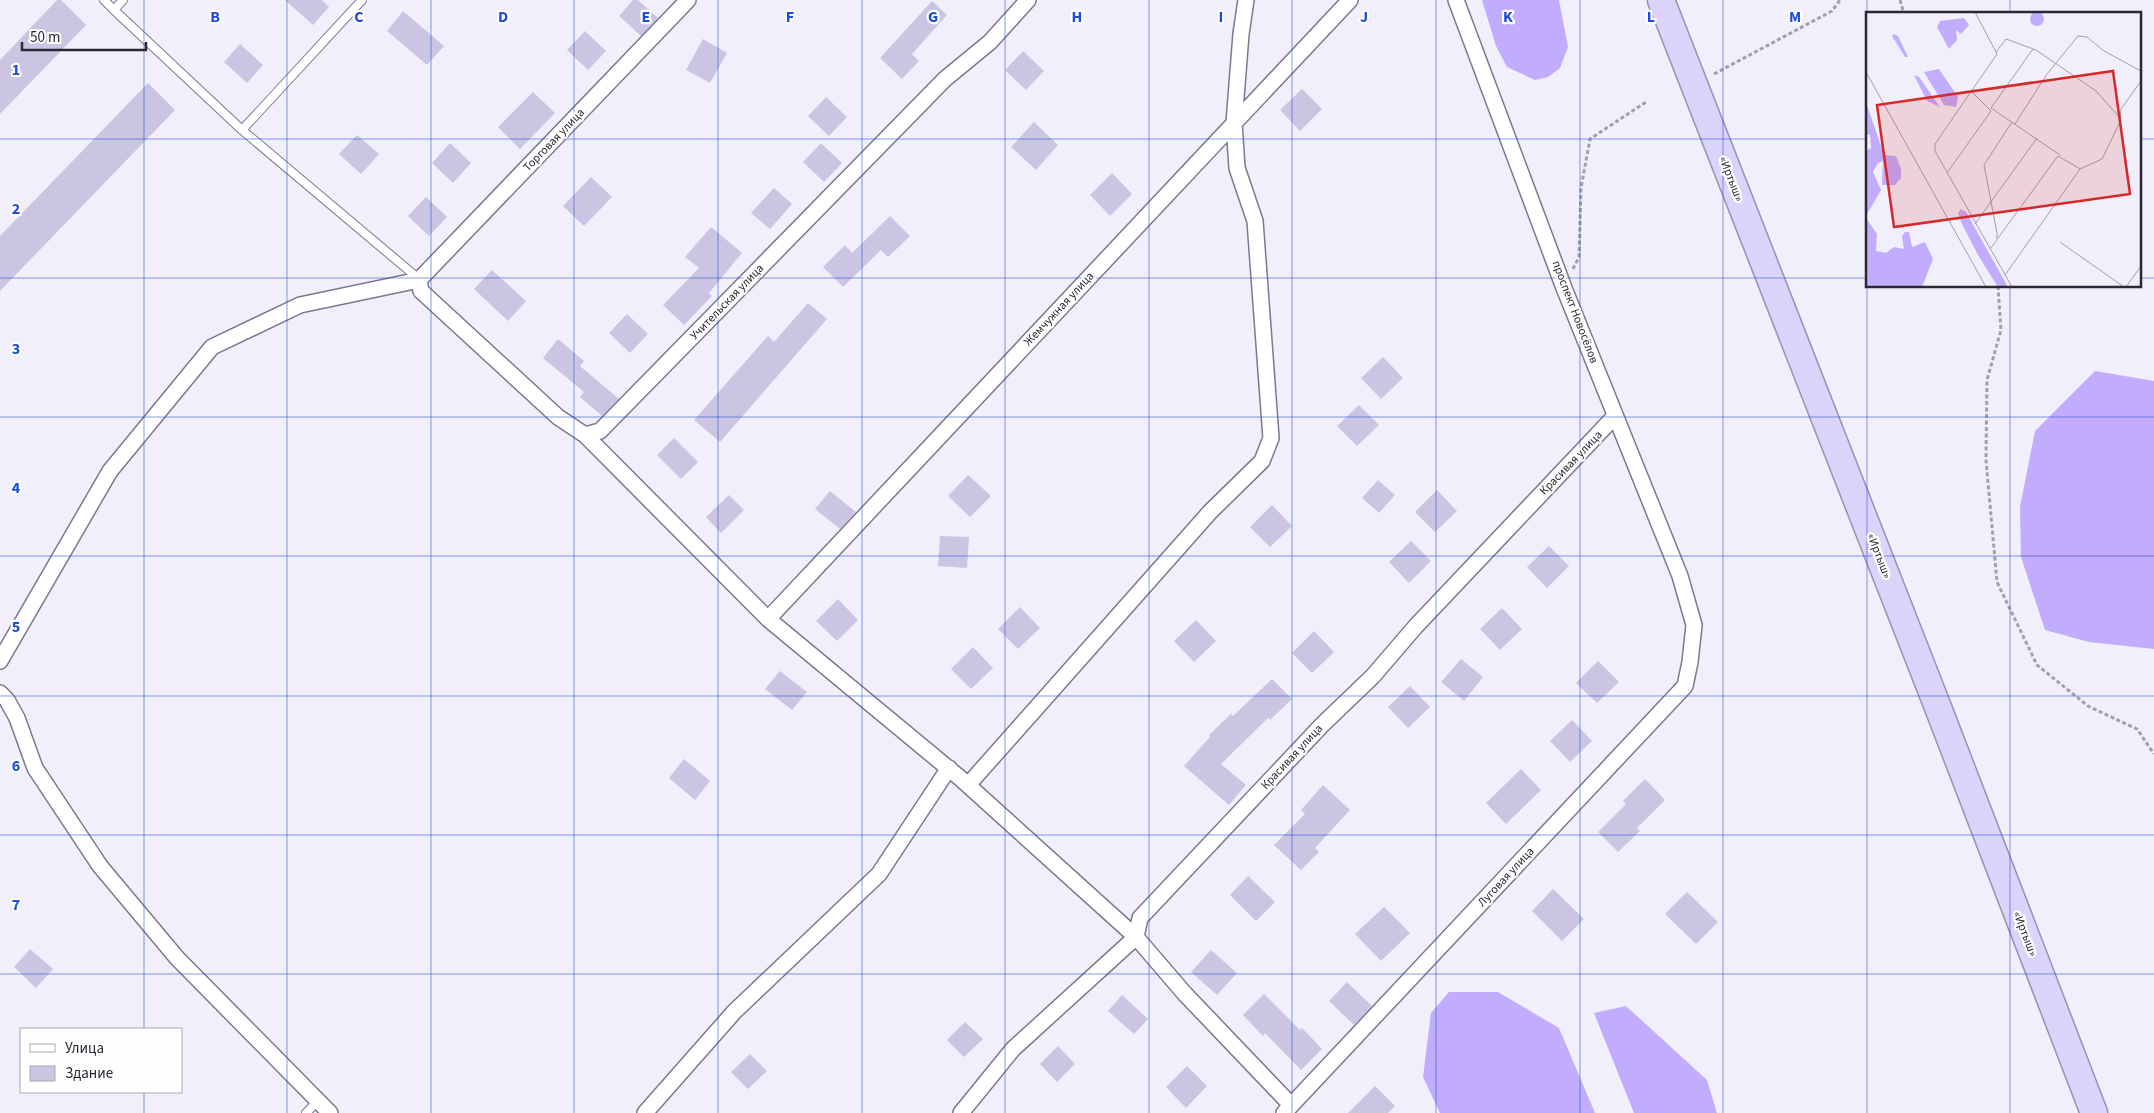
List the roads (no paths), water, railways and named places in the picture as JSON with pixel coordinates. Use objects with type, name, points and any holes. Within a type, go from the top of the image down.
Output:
[{"type":"highway","name":"«Иртыш»","points":[[1661,0],[1939,710],[2094,1113]]},
{"type":"street","name":"Торговая улица","points":[[419,280],[688,0]]},
{"type":"street","name":"Учительская улица","points":[[585,435],[600,431],[945,79],[990,42],[1028,0]]},
{"type":"street","points":[[968,785],[1210,512],[1262,461],[1271,438],[1255,221],[1237,168],[1234,122],[1246,0]]},
{"type":"street","name":"Жемчужная улица","points":[[768,619],[1350,0]]},
{"type":"street","name":"проспект Новосёлов","points":[[1456,0],[1564,288],[1680,576],[1694,625]]},
{"type":"street","points":[[0,661],[110,471],[212,348],[300,305],[419,280],[420,291],[558,417],[585,435],[768,619],[949,768],[1136,938],[1288,1109]]},
{"type":"street","name":"Красивая улица","points":[[1136,938],[1140,918],[1322,725],[1373,676],[1416,626],[1616,416]]},
{"type":"street","name":"Луговая улица","points":[[1288,1109],[1685,686],[1694,625]]},
{"type":"street","points":[[0,692],[17,718],[35,768],[100,866],[177,958],[317,1102],[330,1113]]},
{"type":"street","points":[[645,1113],[734,1012],[879,874],[949,768]]},
{"type":"street","points":[[961,1113],[1013,1049],[1136,938]]},
{"type":"lane","points":[[104,0],[242,130],[419,280]]},
{"type":"lane","points":[[114,10],[123,0]]},
{"type":"lane","points":[[242,130],[362,0]]},
{"type":"lane","points":[[306,1113],[317,1102]]}]
